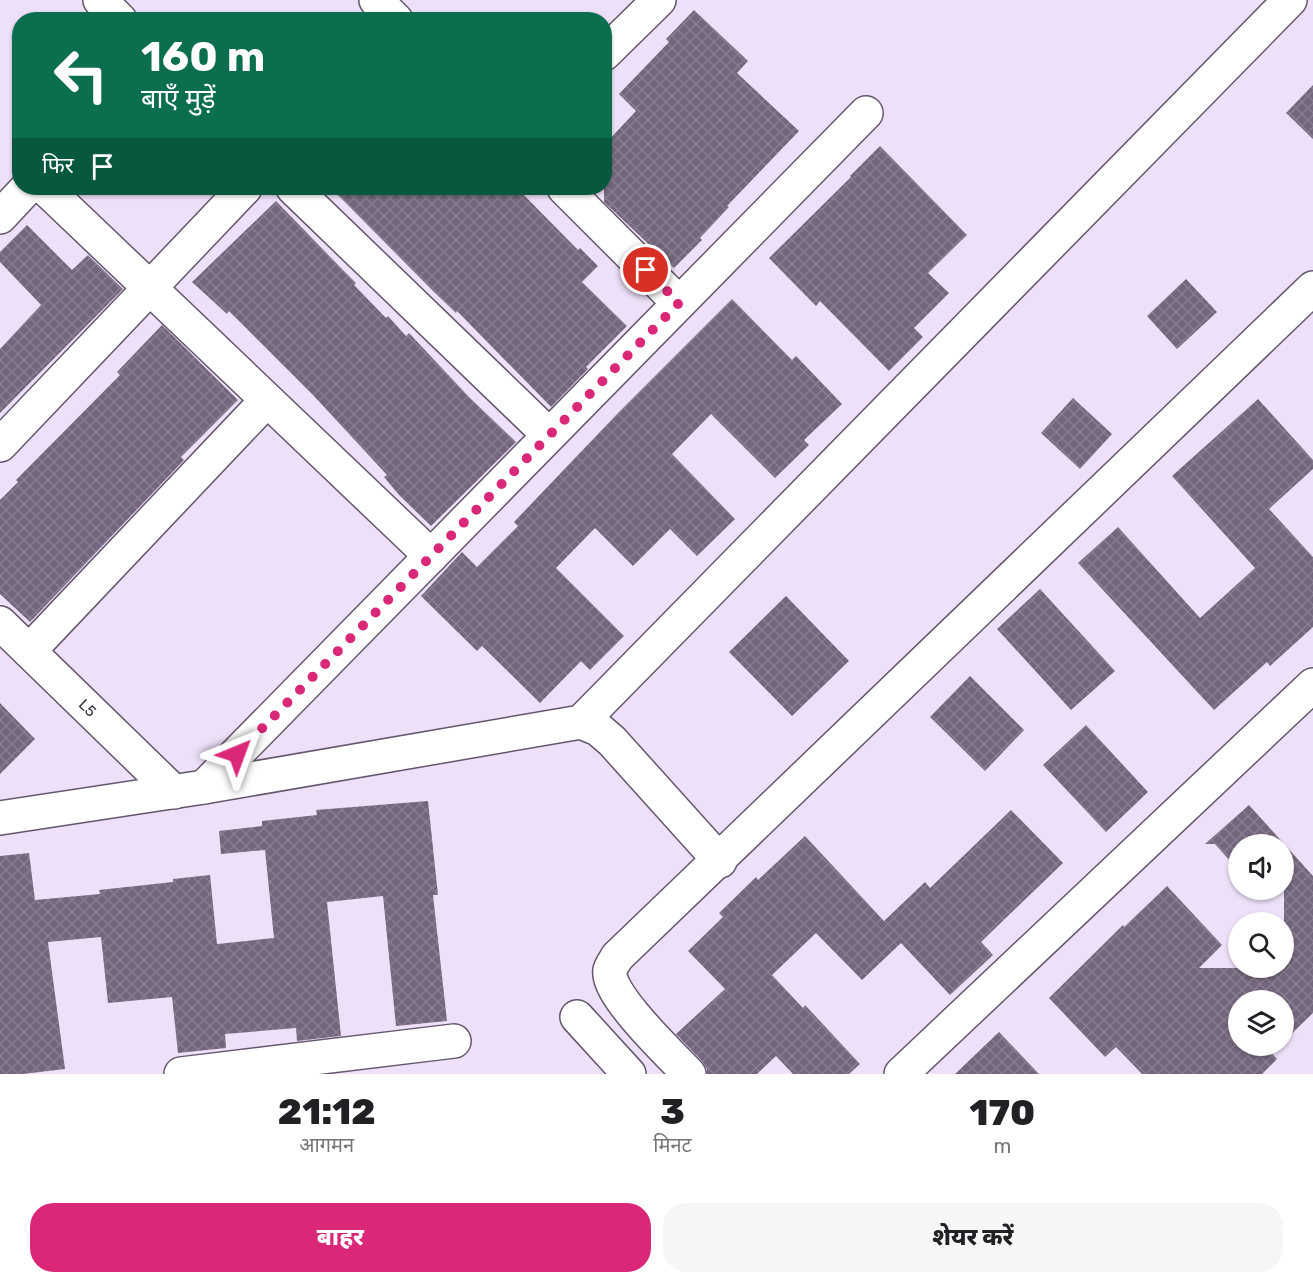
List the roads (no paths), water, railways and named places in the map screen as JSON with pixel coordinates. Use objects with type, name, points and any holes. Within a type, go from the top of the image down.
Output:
[{"type":"street","points":[[100,0],[112,12]]},
{"type":"street","points":[[376,0],[388,12]]},
{"type":"street","points":[[612,46],[659,0]]},
{"type":"street","points":[[581,722],[1290,0]]},
{"type":"street","points":[[189,789],[431,556],[866,113]]},
{"type":"street","points":[[0,217],[20,195]]},
{"type":"street","points":[[52,195],[431,556]]},
{"type":"street","points":[[0,445],[238,195]]},
{"type":"street","points":[[300,195],[549,435]]},
{"type":"street","points":[[571,195],[679,303]]},
{"type":"street","points":[[689,1074],[630,1011],[613,988],[610,970],[617,957],[720,861],[1313,288]]},
{"type":"street","points":[[29,651],[267,400]]},
{"type":"street","name":"L5","points":[[0,623],[29,651],[189,789]]},
{"type":"street","points":[[901,1074],[1313,685]]},
{"type":"street","points":[[0,818],[189,789],[581,722],[598,729],[612,741],[720,861]]},
{"type":"street","points":[[577,1017],[629,1074]]},
{"type":"street","points":[[181,1074],[454,1041]]}]
